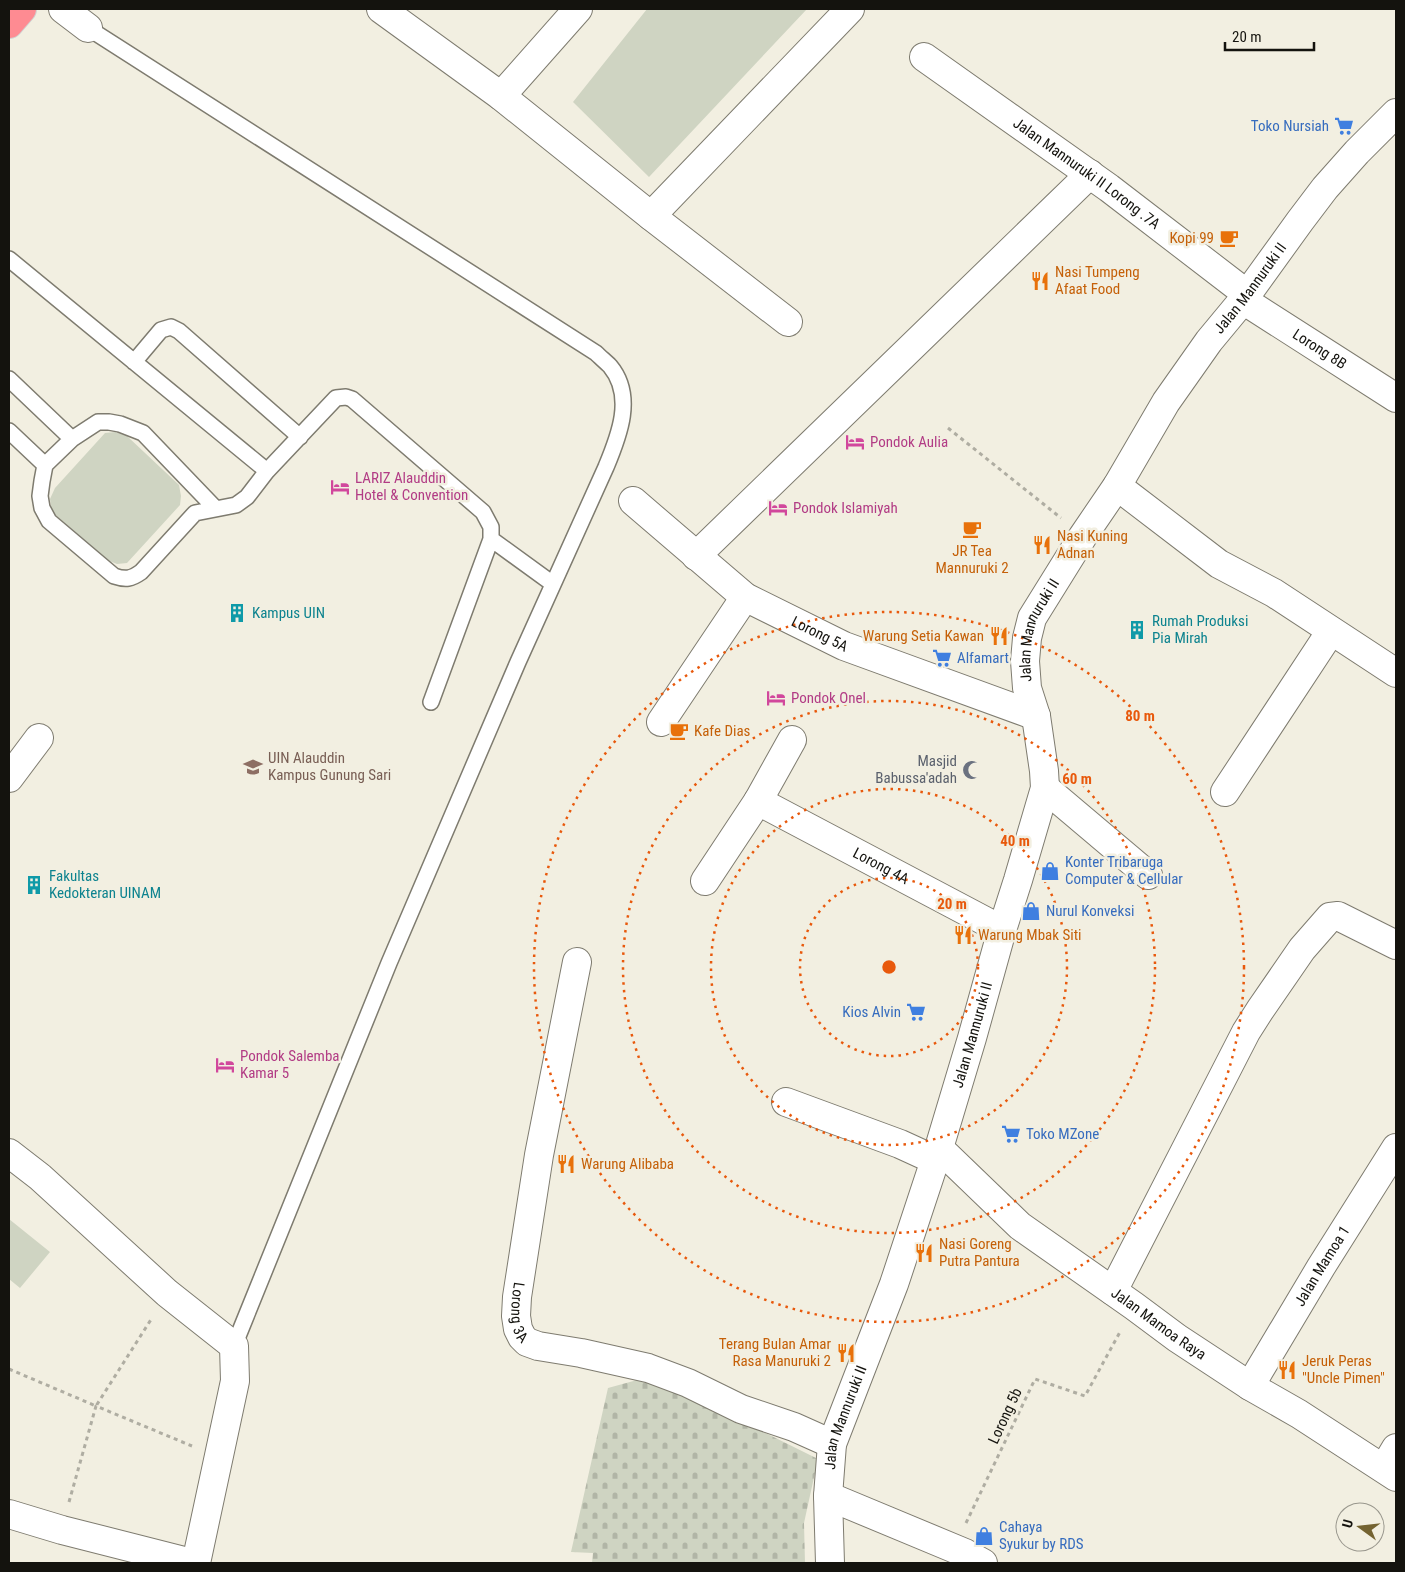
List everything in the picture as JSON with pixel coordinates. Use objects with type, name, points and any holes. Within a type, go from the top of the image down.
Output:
[{"type":"highway","points":[[9,24],[22,9]]},
{"type":"street","points":[[63,9],[88,28]]},
{"type":"street","points":[[381,9],[500,96],[788,322]]},
{"type":"street","points":[[500,96],[578,9]]},
{"type":"street","points":[[651,216],[850,9]]},
{"type":"street","name":"Jalan Mannuruki II Lorong .7A","points":[[924,57],[1090,174],[1245,297]]},
{"type":"street","name":"Jalan Mannuruki II","points":[[830,1563],[828,1496],[832,1444],[894,1284],[937,1154],[1045,788],[1036,716],[1027,688],[1025,661],[1027,638],[1032,618],[1083,536],[1117,486],[1166,402],[1209,341],[1245,297],[1325,188],[1357,152],[1396,113]]},
{"type":"street","points":[[696,556],[1090,174]]},
{"type":"street","name":"Lorong 8B","points":[[1245,297],[1396,398]]},
{"type":"street","points":[[1117,486],[1219,564],[1274,593],[1396,673]]},
{"type":"street","name":"Lorong 5A","points":[[633,502],[745,597],[844,646],[1036,716]]},
{"type":"street","points":[[661,722],[745,597]]},
{"type":"street","points":[[1225,792],[1331,631]]},
{"type":"street","points":[[9,778],[40,738]]},
{"type":"street","points":[[705,881],[758,800],[792,740]]},
{"type":"street","points":[[1045,788],[1148,876]]},
{"type":"street","name":"Lorong 4A","points":[[758,800],[1002,930]]},
{"type":"street","points":[[1123,1299],[1246,1032],[1302,949],[1330,917],[1338,916],[1396,945]]},
{"type":"street","name":"Lorong 3A","points":[[576,962],[539,1156],[517,1297],[516,1316],[522,1337],[526,1342],[538,1346],[581,1353],[648,1368],[688,1383],[741,1409],[794,1427],[832,1444]]},
{"type":"street","name":"Jalan Mamoa Raya","points":[[786,1102],[900,1144],[937,1154],[1020,1226],[1177,1338],[1250,1386],[1392,1465]]},
{"type":"street","name":"Jalan Mamoa 1","points":[[1250,1386],[1321,1267],[1396,1148]]},
{"type":"street","points":[[9,1154],[40,1177],[167,1293],[234,1346],[234,1381],[196,1563]]},
{"type":"street","points":[[828,1496],[983,1563]]},
{"type":"street","points":[[9,1514],[62,1530],[192,1563]]},
{"type":"lane","points":[[88,28],[596,353],[610,367],[620,382],[624,397],[622,418],[616,443],[518,662],[389,963],[234,1346]]},
{"type":"lane","points":[[9,259],[267,471]]},
{"type":"lane","points":[[134,362],[162,330],[171,327],[179,331],[300,437]]},
{"type":"lane","points":[[9,379],[72,439]]},
{"type":"lane","points":[[215,508],[142,433],[131,427],[109,422],[98,422],[72,439],[45,465],[40,496],[42,508],[49,521],[114,576],[124,580],[132,578],[141,572],[195,513],[236,505],[247,497],[267,471],[336,398],[346,397],[352,399],[483,512],[491,527],[491,539],[431,702]]},
{"type":"lane","points":[[9,431],[45,465]]},
{"type":"lane","points":[[491,539],[553,584]]},
{"type":"path","points":[[948,428],[1083,536]]},
{"type":"path","points":[[62,1530],[96,1406],[167,1293]]},
{"type":"path","name":"Lorong 5b","points":[[954,1549],[1035,1378],[1085,1396],[1123,1299]]},
{"type":"path","points":[[9,1369],[218,1457]]},
{"type":"green space","points":[[647,9],[807,9],[649,177],[573,102]]},
{"type":"green space","points":[[115,432],[127,436],[179,485],[181,496],[180,505],[127,563],[117,564],[107,560],[52,512],[50,499],[55,488],[105,433]]},
{"type":"green space","points":[[9,1219],[50,1252],[20,1288],[9,1279]]},
{"type":"green space","points":[[648,1377],[818,1459],[804,1523],[805,1563],[592,1563],[593,1553],[571,1552],[608,1388]]},
{"type":"place","name":"Toko Nursiah","points":[[1344,126]]},
{"type":"place","name":"Kopi 99","points":[[1229,238]]},
{"type":"place","name":"Nasi Tumpeng Afaat Food","points":[[1040,281]]},
{"type":"place","name":"Pondok Aulia","points":[[855,442]]},
{"type":"place","name":"LARIZ Alauddin Hotel & Convention","points":[[340,487]]},
{"type":"place","name":"Pondok Islamiyah","points":[[778,508]]},
{"type":"place","name":"JR Tea Mannuruki 2","points":[[972,529]]},
{"type":"place","name":"Nasi Kuning Adnan","points":[[1042,545]]},
{"type":"place","name":"Kampus UIN","points":[[237,613]]},
{"type":"place","name":"Rumah Produksi Pia Mirah","points":[[1137,630]]},
{"type":"place","name":"Warung Setia Kawan","points":[[999,636]]},
{"type":"place","name":"Alfamart","points":[[942,658]]},
{"type":"place","name":"Pondok Onel","points":[[776,698]]},
{"type":"place","name":"Kafe Dias","points":[[679,731]]},
{"type":"place","name":"UIN Alauddin Kampus Gunung Sari","points":[[253,767]]},
{"type":"place","name":"Masjid Babussa'adah","points":[[972,770]]},
{"type":"place","name":"Konter Tribaruga Computer & Cellular","points":[[1050,871]]},
{"type":"place","name":"Fakultas Kedokteran UINAM","points":[[34,885]]},
{"type":"place","name":"Nurul Konveksi","points":[[1031,911]]},
{"type":"place","name":"Warung Mbak Siti","points":[[963,935]]},
{"type":"place","name":"Kios Alvin","points":[[916,1012]]},
{"type":"place","name":"Pondok Salemba Kamar 5","points":[[225,1065]]},
{"type":"place","name":"Toko MZone","points":[[1011,1134]]},
{"type":"place","name":"Warung Alibaba","points":[[566,1164]]},
{"type":"place","name":"Nasi Goreng Putra Pantura","points":[[924,1253]]},
{"type":"place","name":"Terang Bulan Amar Rasa Manuruki 2","points":[[846,1353]]},
{"type":"place","name":"Jeruk Peras \"Uncle Pimen\"","points":[[1287,1370]]},
{"type":"place","name":"Cahaya Syukur by RDS","points":[[984,1536]]}]
